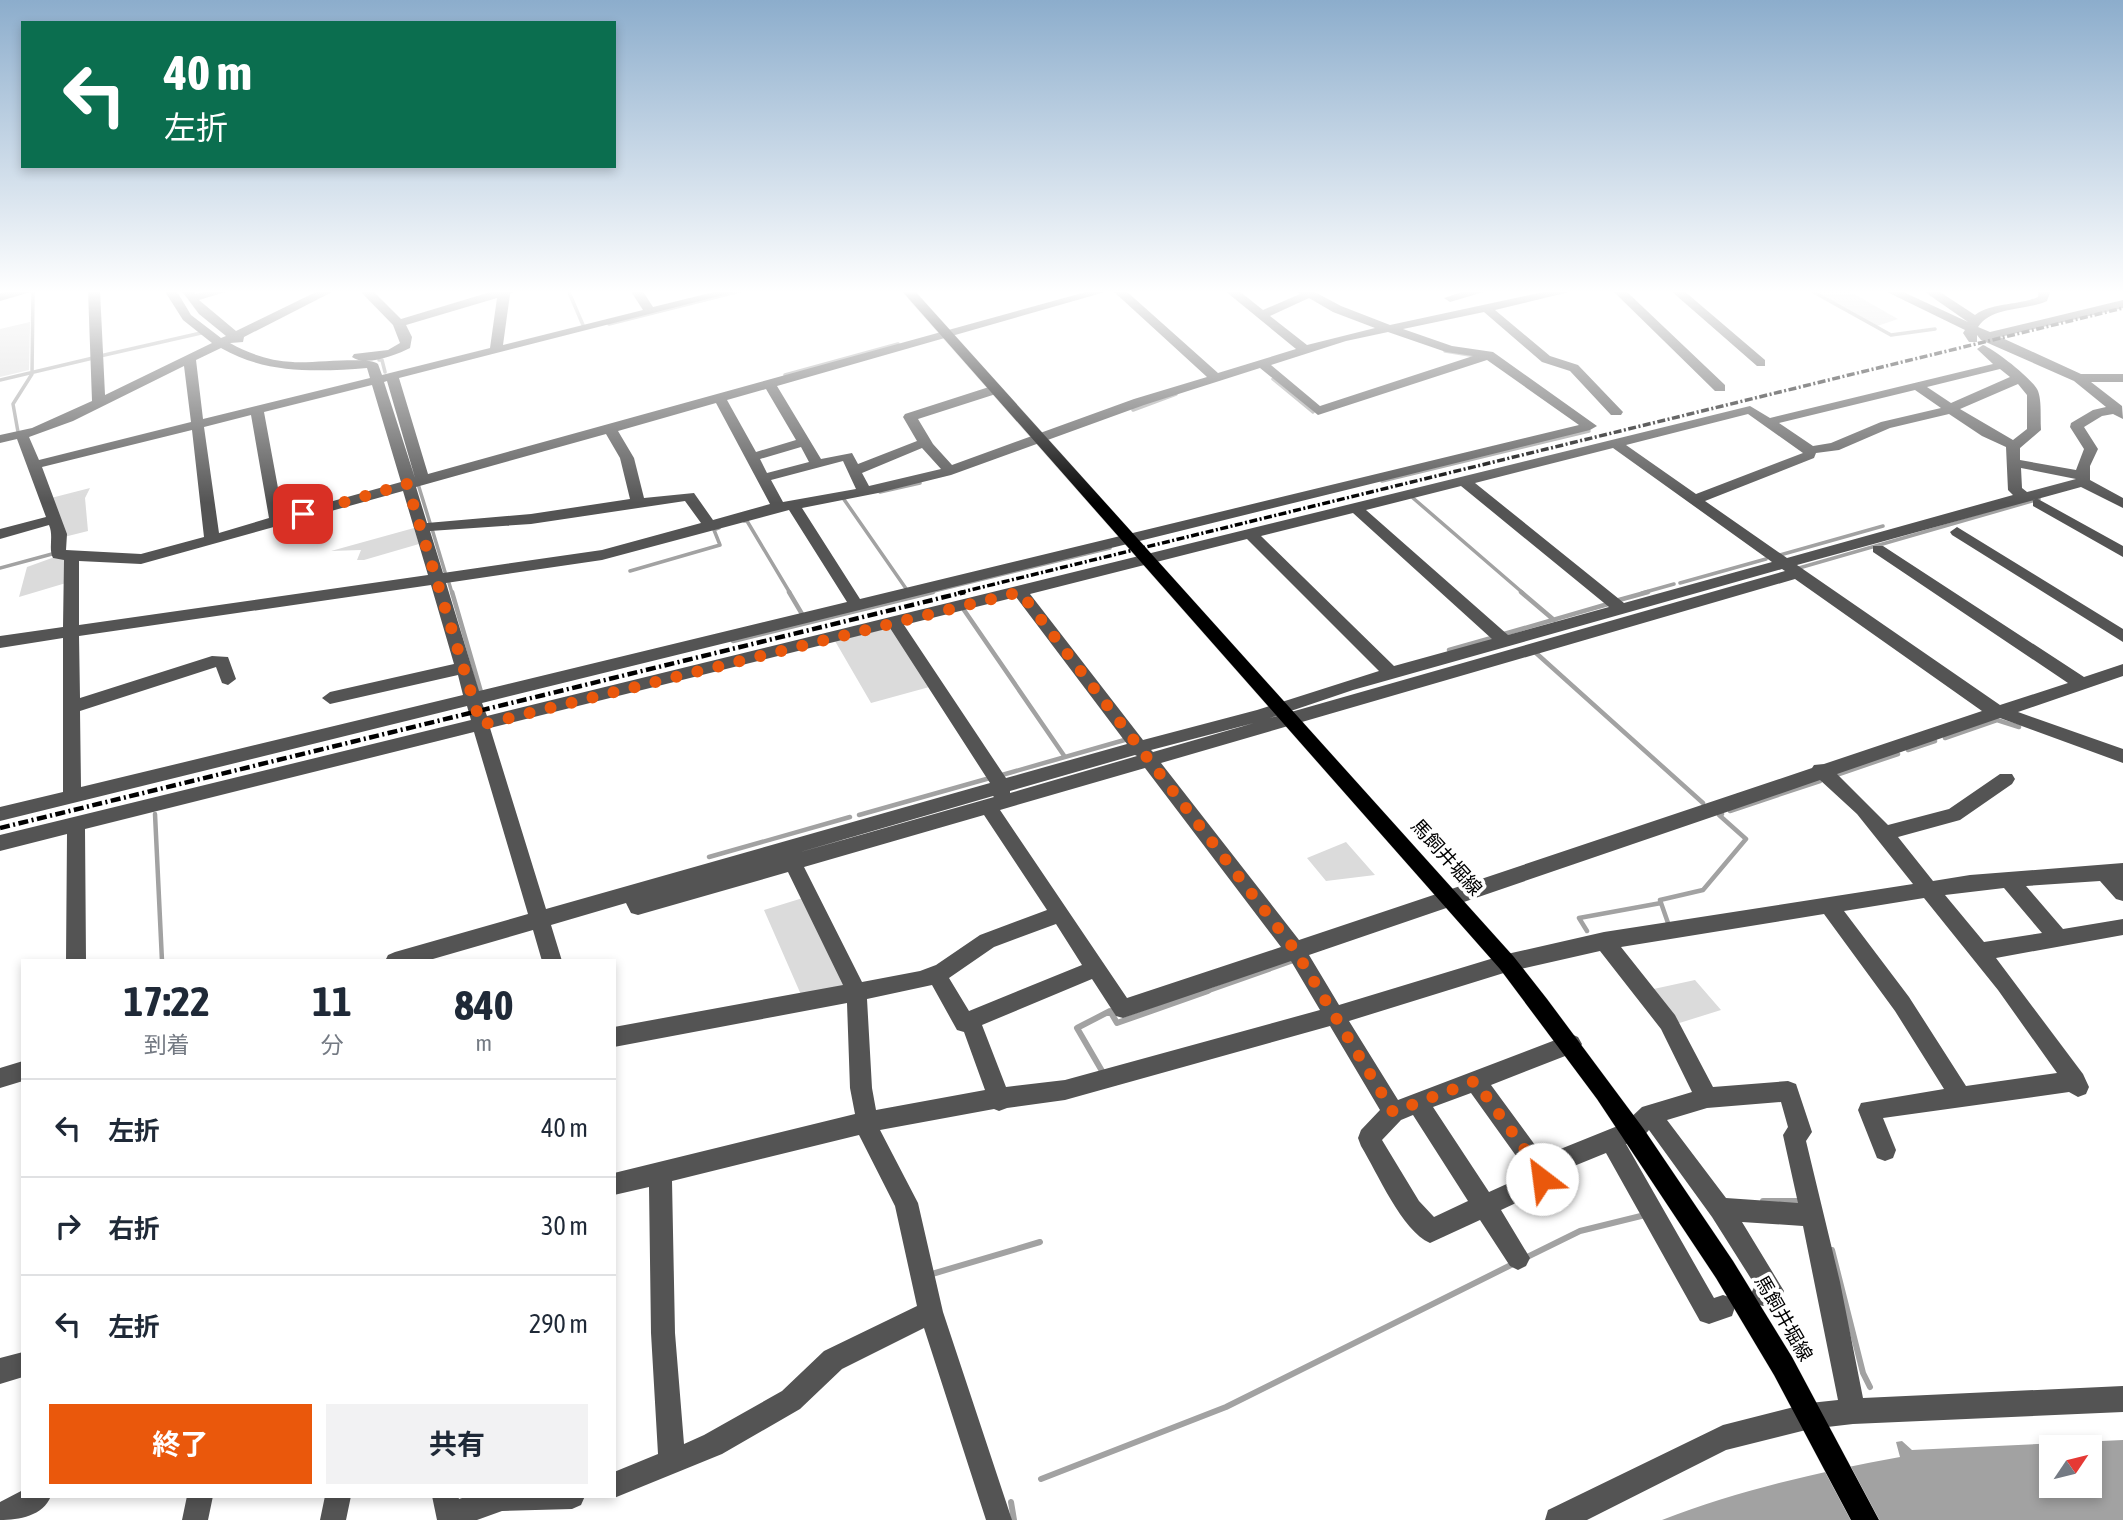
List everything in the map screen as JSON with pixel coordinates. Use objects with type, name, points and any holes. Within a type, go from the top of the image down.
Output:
[{"type":"main road","name":"馬飼井堀線","points":[[968,361],[1507,963],[1571,1044],[1631,1128],[1749,1308],[1866,1520]]},
{"type":"street","points":[[97,361],[99,402]]},
{"type":"street","points":[[0,439],[22,435],[99,402],[181,361]]},
{"type":"street","points":[[190,361],[212,539]]},
{"type":"street","points":[[258,361],[273,365],[317,368],[372,364],[551,959]]},
{"type":"street","points":[[34,466],[456,361]]},
{"type":"street","points":[[22,435],[60,534],[58,555],[141,559],[850,361]]},
{"type":"street","points":[[1197,361],[1215,377]]},
{"type":"street","points":[[0,642],[602,555],[786,506],[864,491],[949,470],[1267,361]]},
{"type":"street","points":[[1261,363],[1318,411],[1471,361]]},
{"type":"street","points":[[0,814],[1590,426],[1497,361]]},
{"type":"street","points":[[1552,361],[1574,368],[1616,412]]},
{"type":"street","points":[[1692,361],[1720,388]]},
{"type":"street","points":[[2000,361],[2030,387],[2033,395],[2034,430],[2014,446],[2012,462],[2015,490],[2024,497]]},
{"type":"street","points":[[1769,422],[2021,361]]},
{"type":"street","points":[[2038,361],[2079,378],[2120,412]]},
{"type":"street","points":[[392,377],[423,480]]},
{"type":"street","points":[[0,843],[1750,410],[1810,450],[1834,447],[1886,425],[1949,409],[2020,378]]},
{"type":"street","points":[[2079,378],[2123,378]]},
{"type":"street","points":[[769,383],[818,465]]},
{"type":"street","points":[[1917,386],[1949,409],[2014,446]]},
{"type":"street","points":[[949,470],[909,417],[994,390]]},
{"type":"street","points":[[719,397],[763,478],[857,606]]},
{"type":"street","points":[[257,410],[276,521]]},
{"type":"street","points":[[2086,481],[2085,458],[2091,449],[2077,427],[2078,423],[2098,413],[2120,412]]},
{"type":"street","points":[[610,429],[627,458],[638,502]]},
{"type":"street","points":[[752,457],[804,442]]},
{"type":"street","points":[[854,471],[926,442]]},
{"type":"street","points":[[1614,443],[1999,713],[2123,756]]},
{"type":"street","points":[[1694,500],[1809,455],[1810,450]]},
{"type":"street","points":[[763,478],[847,456],[864,491]]},
{"type":"street","points":[[2012,462],[2086,481],[2123,504]]},
{"type":"street","points":[[1464,481],[1620,608]]},
{"type":"street","points":[[1285,714],[1391,673],[1782,562],[2086,481]]},
{"type":"street","points":[[2086,481],[2038,503],[2123,552]]},
{"type":"street","points":[[421,529],[437,524],[531,519],[689,496],[710,526]]},
{"type":"street","points":[[1356,508],[1504,641]]},
{"type":"street","points":[[0,534],[55,519]]},
{"type":"street","points":[[1956,532],[2123,636]]},
{"type":"street","points":[[1250,534],[1391,673]]},
{"type":"street","points":[[1878,548],[2082,684]]},
{"type":"street","points":[[71,556],[72,797]]},
{"type":"street","points":[[402,959],[631,893],[638,907],[789,856],[1285,714],[1797,573]]},
{"type":"street","points":[[1020,592],[1295,950],[1393,1112]]},
{"type":"street","points":[[895,623],[997,777],[997,798],[1060,914],[1123,1009],[2123,670]]},
{"type":"street","points":[[72,707],[212,662],[222,661],[228,679]]},
{"type":"street","points":[[330,698],[464,668]]},
{"type":"street","points":[[1820,771],[1835,780],[1928,889],[1979,952],[2077,1084],[1869,1110],[1885,1150]]},
{"type":"street","points":[[1882,835],[1954,815],[2006,779]]},
{"type":"street","points":[[76,824],[76,959]]},
{"type":"street","points":[[789,856],[857,992],[861,1088],[871,1137],[906,1203],[931,1312],[999,1520]]},
{"type":"street","points":[[616,1178],[660,1171],[956,1104],[999,1101],[1065,1090],[1336,1015],[1507,963],[1604,941],[1828,904],[2009,880],[2113,872],[2123,893]]},
{"type":"street","points":[[2009,880],[2059,939]]},
{"type":"street","points":[[1828,904],[1902,1003],[1961,1097]]},
{"type":"street","points":[[616,1037],[922,980],[987,941],[1060,914]]},
{"type":"street","points":[[1979,952],[2123,928]]},
{"type":"street","points":[[1604,941],[1668,1022],[1707,1098]]},
{"type":"street","points":[[936,974],[964,1023],[1096,968]]},
{"type":"street","points":[[970,1021],[992,1073],[999,1101]]},
{"type":"street","points":[[1475,1081],[1539,1169],[1542,1179],[1430,1231],[1411,1209],[1369,1138],[1393,1112],[1571,1044]]},
{"type":"street","points":[[0,1078],[21,1072]]},
{"type":"street","points":[[1539,1169],[1707,1098],[1788,1091],[1801,1132],[1794,1135],[1828,1282],[1853,1411]]},
{"type":"street","points":[[1419,1104],[1518,1258]]},
{"type":"street","points":[[1631,1128],[1720,1209],[1772,1291],[1763,1294]]},
{"type":"street","points":[[1631,1128],[1709,1312],[1723,1307]]},
{"type":"street","points":[[660,1171],[663,1334],[671,1462]]},
{"type":"street","points":[[1720,1209],[1812,1215]]},
{"type":"street","points":[[616,1484],[713,1445],[791,1400],[833,1360],[931,1312]]},
{"type":"street","points":[[0,1371],[21,1365]]},
{"type":"street","points":[[1558,1520],[1723,1438],[1815,1426],[1853,1411],[2123,1399]]},
{"type":"street","points":[[0,1516],[34,1498]]},
{"type":"street","points":[[195,1520],[200,1498]]},
{"type":"street","points":[[333,1520],[338,1498]]},
{"type":"street","points":[[445,1498],[449,1516],[502,1498]]},
{"type":"shaded area","points":[[0,361],[29,361],[29,370],[0,377]]},
{"type":"shaded area","points":[[90,488],[85,498],[88,531],[64,537],[51,498]]},
{"type":"shaded area","points":[[414,528],[419,544],[364,560],[357,560],[361,550],[331,551]]},
{"type":"shaded area","points":[[52,558],[65,559],[66,583],[19,597],[27,567]]},
{"type":"shaded area","points":[[888,628],[897,630],[933,686],[871,703],[835,641]]},
{"type":"shaded area","points":[[1346,842],[1375,875],[1326,881],[1307,858]]},
{"type":"shaded area","points":[[806,897],[848,984],[844,989],[802,997],[764,910]]},
{"type":"shaded area","points":[[1695,980],[1721,1010],[1673,1025],[1649,990]]},
{"type":"shaded area","points":[[2123,1440],[2123,1520],[1662,1520],[1780,1483],[1900,1457],[1896,1442],[1902,1441],[1912,1450],[2039,1444],[2039,1498],[2102,1498],[2102,1441]]},
{"type":"waterway","points":[[32,361],[32,372]]},
{"type":"waterway","points":[[32,372],[81,361]]},
{"type":"waterway","points":[[382,361],[385,372]]},
{"type":"waterway","points":[[785,375],[836,361]]},
{"type":"waterway","points":[[0,380],[32,372]]},
{"type":"waterway","points":[[18,432],[13,404],[32,372]]},
{"type":"waterway","points":[[1273,379],[1313,412]]},
{"type":"waterway","points":[[1133,410],[1176,394]]},
{"type":"waterway","points":[[1382,481],[1589,431]]},
{"type":"waterway","points":[[880,492],[920,483]]},
{"type":"waterway","points":[[418,484],[430,523]]},
{"type":"waterway","points":[[843,498],[907,590]]},
{"type":"waterway","points":[[1413,498],[1523,593]]},
{"type":"waterway","points":[[1799,568],[2039,499]]},
{"type":"waterway","points":[[744,521],[747,521],[790,593]]},
{"type":"waterway","points":[[1780,555],[1883,526]]},
{"type":"waterway","points":[[630,571],[720,545],[714,530],[719,528]]},
{"type":"waterway","points":[[432,529],[445,572]]},
{"type":"waterway","points":[[926,593],[1110,548]]},
{"type":"waterway","points":[[0,568],[52,554]]},
{"type":"waterway","points":[[1680,583],[1766,559]]},
{"type":"waterway","points":[[449,583],[452,593]]},
{"type":"waterway","points":[[1642,593],[1674,584]]},
{"type":"waterway","points":[[452,592],[481,692]]},
{"type":"waterway","points":[[789,592],[802,614]]},
{"type":"waterway","points":[[733,641],[933,592]]},
{"type":"waterway","points":[[1521,592],[1554,620]]},
{"type":"waterway","points":[[1619,600],[1648,592]]},
{"type":"waterway","points":[[1554,620],[1608,604]]},
{"type":"waterway","points":[[964,610],[1065,757]]},
{"type":"waterway","points":[[1504,634],[1554,620]]},
{"type":"waterway","points":[[1449,650],[1495,637]]},
{"type":"waterway","points":[[1536,653],[1703,803]]},
{"type":"waterway","points":[[1945,738],[1997,720],[2019,727]]},
{"type":"waterway","points":[[1065,757],[1128,739]]},
{"type":"waterway","points":[[1908,750],[1935,741]]},
{"type":"waterway","points":[[1839,774],[1898,754]]},
{"type":"waterway","points":[[1002,775],[1065,757]]},
{"type":"waterway","points":[[859,815],[990,778]]},
{"type":"waterway","points":[[1730,811],[1820,781]]},
{"type":"waterway","points":[[155,814],[162,959]]},
{"type":"waterway","points":[[1668,923],[1660,900],[1703,890],[1746,839],[1719,815],[1722,814]]},
{"type":"waterway","points":[[709,857],[850,817]]},
{"type":"waterway","points":[[1587,931],[1579,918],[1661,903]]},
{"type":"waterway","points":[[1203,993],[1296,960]]},
{"type":"waterway","points":[[1102,1071],[1077,1028],[1110,1011],[1117,1023],[1208,991]]},
{"type":"waterway","points":[[1763,1201],[1800,1201]]},
{"type":"waterway","points":[[1525,1258],[1580,1231],[1645,1215]]},
{"type":"waterway","points":[[932,1274],[1040,1242]]},
{"type":"waterway","points":[[1832,1250],[1863,1373],[1870,1387]]},
{"type":"waterway","points":[[1041,1479],[1226,1407],[1515,1263]]},
{"type":"waterway","points":[[1011,1502],[1014,1520]]},
{"type":"railway","points":[[958,593],[1907,361]]},
{"type":"railway","points":[[0,828],[965,592]]},
{"type":"route","points":[[303,514],[407,484],[481,725],[1020,592],[1295,950],[1393,1112],[1475,1081],[1539,1169],[1542,1179]]}]
